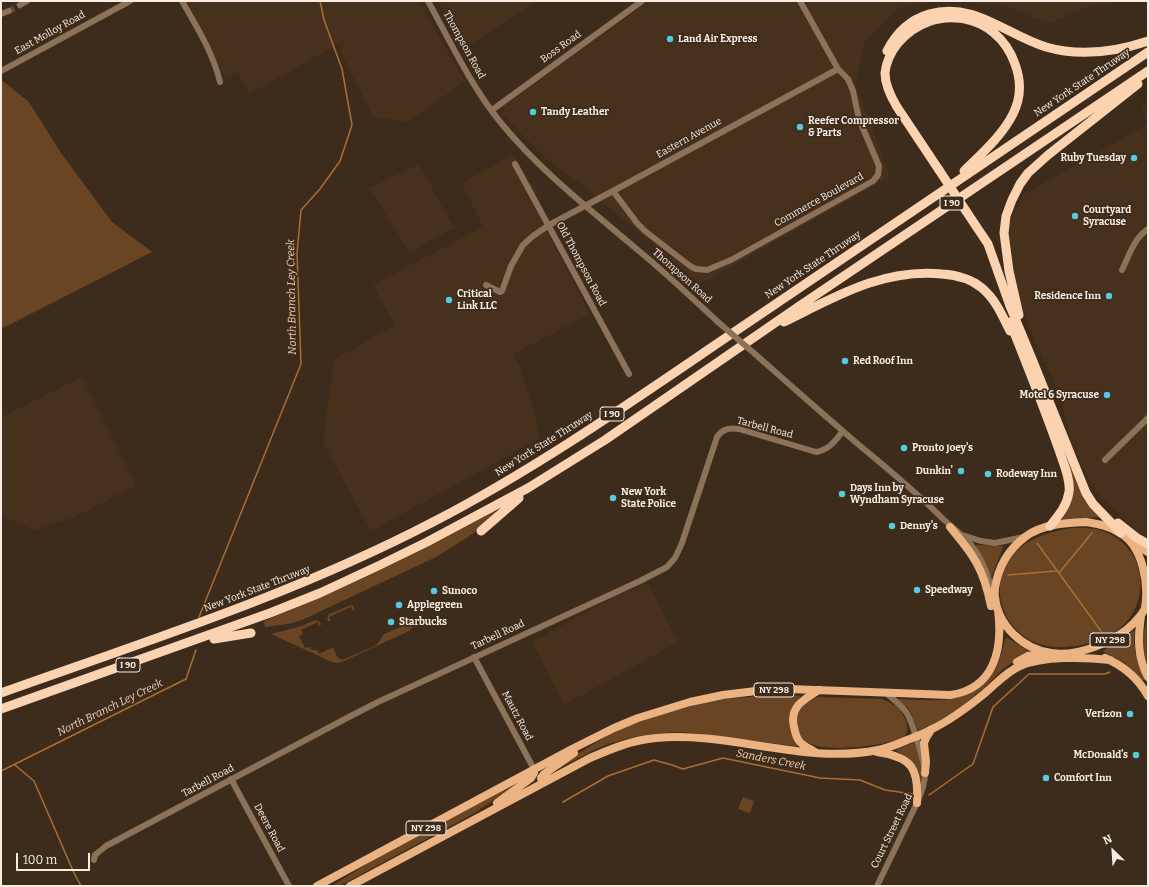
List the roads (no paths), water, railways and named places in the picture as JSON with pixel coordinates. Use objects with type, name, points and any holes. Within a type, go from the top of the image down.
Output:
[{"type":"highway","points":[[1121,533],[1093,504],[1086,493],[1002,300],[989,261],[980,242],[964,212],[888,104],[882,83],[881,69],[883,57],[892,40],[901,30],[921,16],[951,10],[980,16],[1033,42],[1046,47],[1066,51],[1099,52],[1148,41]]},
{"type":"highway","points":[[937,172],[892,98],[885,75],[886,65],[891,54],[898,43],[911,30],[930,20],[952,17],[974,21],[987,27],[997,35],[1005,43],[1013,56],[1018,70],[1019,79],[1017,104],[1013,114],[1003,130],[952,184]]},
{"type":"highway","name":"New York State Thruway","points":[[1,693],[223,614],[309,581],[375,551],[472,501],[563,446],[650,389],[1148,52]]},
{"type":"highway","name":"I 90","points":[[1,709],[193,642],[320,593],[458,526],[544,478],[605,440],[798,307],[1148,71]]},
{"type":"highway","points":[[1050,526],[1065,506],[1069,488],[1065,469],[1029,360],[1009,271],[1005,246],[1004,233],[1006,216],[1020,184],[1028,172],[1082,127],[1148,76]]},
{"type":"highway","points":[[757,336],[846,292],[864,285],[890,277],[928,272],[954,275],[981,287],[993,298],[1029,360]]},
{"type":"highway","points":[[481,531],[544,478]]},
{"type":"highway","points":[[1086,493],[1131,534],[1148,544]]},
{"type":"highway","points":[[193,642],[251,633]]},
{"type":"main road","name":"NY 298","points":[[317,886],[620,725],[660,711],[709,698],[775,690],[820,690],[950,695],[972,688],[988,675],[994,661],[999,642],[1000,626],[994,596],[999,570],[1007,555],[1025,537],[1034,532],[1050,526],[1071,523],[1093,523],[1106,526],[1121,533],[1148,552]]},
{"type":"main road","points":[[950,527],[972,555],[981,571],[988,593],[999,642]]},
{"type":"main road","points":[[1129,540],[1140,556],[1146,573],[1148,585],[1147,599],[1138,638],[1141,662],[1148,677]]},
{"type":"main road","name":"NY 298","points":[[350,886],[590,758],[631,743],[657,738],[686,737],[841,755],[880,750],[931,730],[952,718],[969,706],[1002,672],[1016,662],[1036,654],[1073,652],[1091,648],[1114,638],[1127,628],[1144,609]]},
{"type":"main road","points":[[998,610],[1004,624],[1013,634],[1032,647],[1051,653]]},
{"type":"main road","points":[[1073,652],[1097,654],[1110,660],[1136,678],[1148,696]]},
{"type":"main road","points":[[969,706],[1011,671],[1018,666],[1030,662],[1051,659],[1090,658],[1110,660]]},
{"type":"main road","points":[[816,753],[800,742],[795,734],[792,722],[794,711],[798,705],[804,699],[820,690]]},
{"type":"main road","points":[[925,773],[926,762],[924,744],[931,730]]},
{"type":"main road","points":[[542,784],[541,778],[544,774],[603,734]]},
{"type":"main road","points":[[872,751],[900,757],[913,769],[918,785],[917,803]]},
{"type":"main road","points":[[474,820],[531,778],[534,770]]},
{"type":"main road","points":[[328,886],[368,859]]},
{"type":"street","points":[[20,5],[27,1]]},
{"type":"street","name":"East Molloy Road","points":[[1,71],[130,1]]},
{"type":"street","points":[[182,1],[211,53],[218,70],[220,82]]},
{"type":"street","name":"Thompson Road","points":[[428,1],[467,73],[492,110],[534,160],[585,206],[641,252],[718,322],[843,431],[896,475],[925,501],[950,527],[971,544],[987,571],[994,596]]},
{"type":"street","name":"Boss Road","points":[[492,110],[642,1]]},
{"type":"street","name":"Commerce Boulevard","points":[[613,191],[637,223],[645,231],[690,266],[696,269],[707,270],[731,260],[873,181],[878,175],[880,166],[859,119],[853,91],[848,79],[838,69],[800,1]]},
{"type":"street","points":[[1,14],[9,11]]},
{"type":"street","name":"Eastern Avenue","points":[[486,285],[498,292],[502,291],[511,266],[523,245],[549,225],[838,69]]},
{"type":"street","name":"Old Thompson Road","points":[[515,164],[629,374]]},
{"type":"street","points":[[1122,270],[1135,242],[1141,234],[1148,229]]},
{"type":"street","points":[[1105,460],[1148,418]]},
{"type":"street","name":"Tarbell Road","points":[[94,860],[96,855],[106,846],[344,719],[474,657],[640,581],[667,566],[675,558],[682,543],[717,437],[722,431],[726,429],[739,429],[816,452],[828,448],[843,431]]},
{"type":"street","name":"Thompson Road","points":[[961,535],[981,541],[995,543],[1025,537]]},
{"type":"street","name":"Mautz Road","points":[[474,657],[542,784]]},
{"type":"street","name":"Court Street Road","points":[[877,886],[917,803],[922,791],[925,773],[910,719],[901,704],[886,692]]},
{"type":"street","name":"Deere Road","points":[[231,779],[289,886]]},
{"type":"waterway","name":"North Branch Ley Creek","points":[[199,617],[301,364],[297,253],[301,210],[320,189],[340,161],[352,125],[342,69],[324,20],[320,1]]},
{"type":"waterway","points":[[1059,573],[1092,533]]},
{"type":"waterway","points":[[1037,543],[1101,631]]},
{"type":"waterway","points":[[1008,575],[1056,571]]},
{"type":"waterway","name":"North Branch Ley Creek","points":[[1,771],[186,679],[196,650]]},
{"type":"waterway","name":"Sanders Creek","points":[[929,795],[973,764],[993,707],[1029,674],[1105,674],[1110,672]]},
{"type":"waterway","name":"Sanders Creek","points":[[563,802],[608,776],[654,760],[683,769],[723,758],[820,778],[860,780],[885,790],[913,794]]},
{"type":"waterway","points":[[15,765],[34,781],[81,886]]},
{"type":"tunnel","points":[[9,11],[20,5]]},
{"type":"place","name":"Land Air Express","points":[[670,39]]},
{"type":"place","name":"Tandy Leather","points":[[533,112]]},
{"type":"place","name":"Reefer Compressor & Parts","points":[[800,127]]},
{"type":"place","name":"Ruby Tuesday","points":[[1134,158]]},
{"type":"place","name":"Courtyard Syracuse","points":[[1075,216]]},
{"type":"place","name":"Residence Inn","points":[[1109,296]]},
{"type":"place","name":"Critical Link LLC","points":[[449,300]]},
{"type":"place","name":"Red Roof Inn","points":[[845,361]]},
{"type":"place","name":"Motel 6 Syracuse","points":[[1107,395]]},
{"type":"place","name":"Pronto Joey's","points":[[904,448]]},
{"type":"place","name":"Dunkin'","points":[[961,471]]},
{"type":"place","name":"Rodeway Inn","points":[[988,474]]},
{"type":"place","name":"Days Inn by Wyndham Syracuse","points":[[842,494]]},
{"type":"place","name":"New York State Police","points":[[613,498]]},
{"type":"place","name":"Denny's","points":[[892,526]]},
{"type":"place","name":"Speedway","points":[[917,590]]},
{"type":"place","name":"Sunoco","points":[[434,591]]},
{"type":"place","name":"Applegreen","points":[[399,605]]},
{"type":"place","name":"Starbucks","points":[[391,622]]},
{"type":"place","name":"Verizon","points":[[1130,714]]},
{"type":"place","name":"McDonald's","points":[[1136,755]]},
{"type":"place","name":"Comfort Inn","points":[[1046,778]]}]
